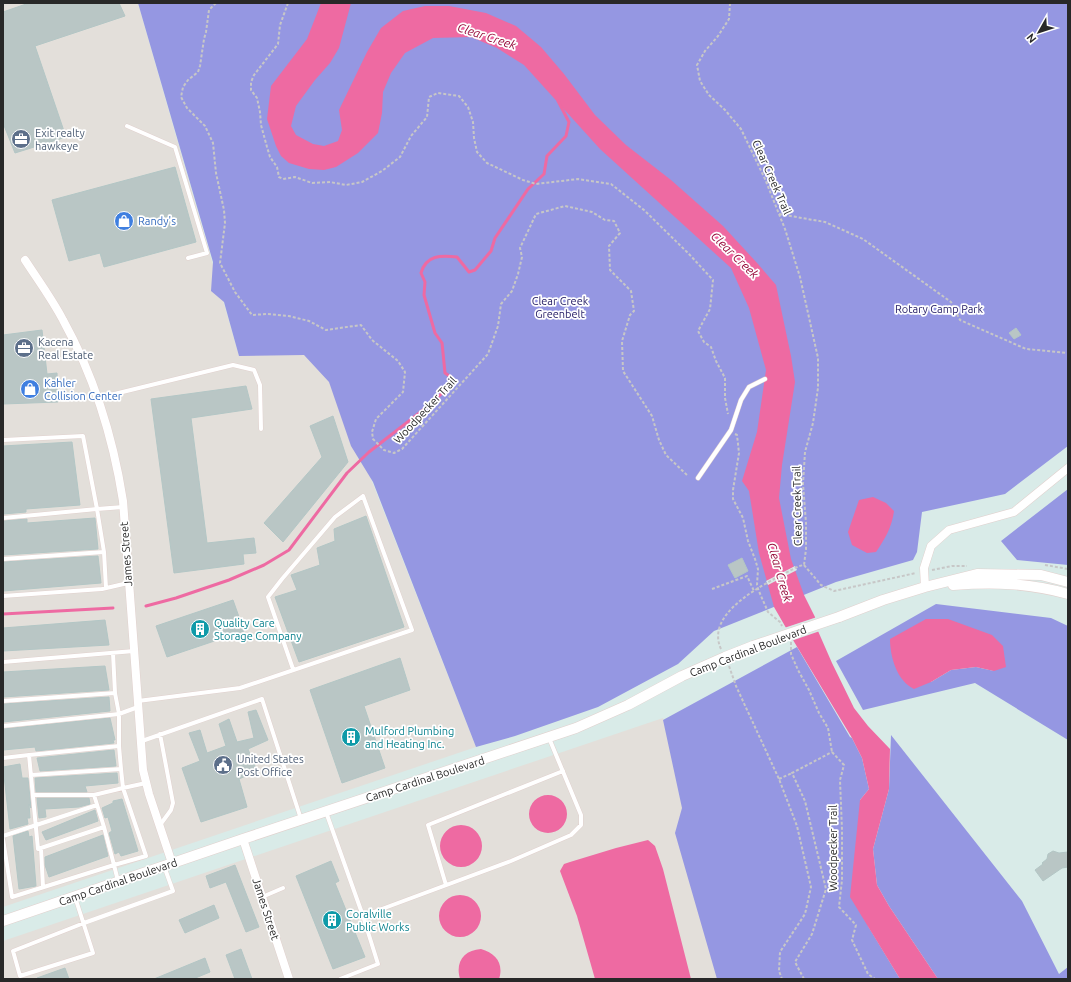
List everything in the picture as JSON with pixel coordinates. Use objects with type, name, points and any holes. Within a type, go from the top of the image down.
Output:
[{"type":"street","name":"James Street","points":[[25,260],[63,320],[88,373],[112,442],[123,506],[143,770],[160,826],[168,864]]},
{"type":"street","points":[[925,587],[924,568],[931,546],[949,530],[1014,512],[1068,468]]},
{"type":"street","points":[[925,587],[977,574],[1041,575],[1068,582]]},
{"type":"street","points":[[925,587],[1010,583],[1068,594]]},
{"type":"street","name":"Camp Cardinal Boulevard","points":[[3,921],[168,864],[576,728],[628,704],[682,676],[725,657],[883,600],[925,587]]},
{"type":"street","name":"James Street","points":[[243,839],[289,979]]},
{"type":"lane","points":[[127,126],[175,147],[207,253],[188,258]]},
{"type":"lane","points":[[97,398],[233,366],[254,370],[260,386],[261,429]]},
{"type":"lane","points":[[698,478],[730,430],[741,400],[749,387],[765,379]]},
{"type":"lane","points":[[3,440],[83,436],[104,552],[106,588]]},
{"type":"lane","points":[[3,726],[119,714],[138,704],[240,688],[412,630],[363,496],[335,518],[268,597],[293,669]]},
{"type":"lane","points":[[3,518],[123,506]]},
{"type":"lane","points":[[3,559],[104,552]]},
{"type":"lane","points":[[3,596],[106,588],[128,583]]},
{"type":"lane","points":[[3,662],[134,651]]},
{"type":"lane","points":[[97,805],[3,838],[12,897],[146,856],[123,788],[118,746],[119,714],[115,693],[113,653]]},
{"type":"lane","points":[[3,701],[115,693]]},
{"type":"lane","points":[[142,741],[262,699],[302,820]]},
{"type":"lane","points":[[160,734],[174,803],[160,826]]},
{"type":"lane","points":[[363,916],[512,861],[571,835],[581,825],[581,815],[549,737]]},
{"type":"lane","points":[[3,758],[118,746]]},
{"type":"lane","points":[[29,755],[43,887]]},
{"type":"lane","points":[[31,775],[121,768]]},
{"type":"lane","points":[[446,885],[428,825],[563,771]]},
{"type":"lane","points":[[33,796],[94,795],[146,782]]},
{"type":"lane","points":[[94,795],[118,881]]},
{"type":"lane","points":[[326,812],[363,916],[378,964],[340,979]]},
{"type":"lane","points":[[40,848],[104,827]]},
{"type":"lane","points":[[75,896],[84,923],[93,953],[20,976],[13,951],[84,923],[173,892],[168,864]]},
{"type":"lane","points":[[262,897],[283,888]]},
{"type":"path","name":"Woodpecker Trail","points":[[216,3],[210,10],[198,72],[188,80],[183,87],[181,98],[187,108],[205,126],[213,143],[216,173],[224,210],[225,223],[220,263],[236,292],[252,315],[267,314],[288,316],[309,321],[326,330],[361,325],[372,340],[398,361],[405,372],[403,392],[376,419],[372,432],[373,439],[384,450],[394,453],[402,449],[488,354],[498,326],[501,304],[512,291],[518,274],[522,257],[520,248],[536,214],[565,206],[592,212],[605,220],[614,221],[620,234],[609,246],[610,270],[631,291],[634,311],[630,315],[622,342],[623,371],[652,416],[659,440],[666,455],[687,476]]},
{"type":"path","points":[[288,3],[280,25],[278,44],[254,75],[251,82],[251,90],[257,98],[260,112],[260,125],[270,157],[277,167],[280,177],[283,179],[295,177],[312,183],[330,182],[346,185],[362,182],[382,171],[400,157],[411,136],[427,117],[429,97],[438,93],[459,96],[468,107],[473,122],[477,152],[487,163],[523,180],[536,184],[578,178],[611,184],[644,210],[690,254],[713,280],[710,309],[698,331],[704,342],[711,347],[716,361],[725,378],[724,398],[730,430],[737,435],[739,453],[733,499],[743,518],[748,541],[758,570],[758,589],[768,612],[780,622],[784,628]]},
{"type":"path","name":"Clear Creek Trail","points":[[730,3],[728,19],[718,36],[705,51],[698,65],[700,81],[709,95],[742,129],[765,179],[779,214],[800,277],[818,358],[818,388],[813,423],[805,452],[803,484],[806,549],[804,565]]},
{"type":"path","points":[[779,214],[825,222],[863,239],[951,302],[960,320],[1026,349],[1068,353]]},
{"type":"path","points":[[782,979],[779,971],[780,952],[805,914],[811,887],[797,826],[779,779],[736,686],[719,644],[718,634],[722,622],[732,608],[745,597],[799,566],[804,565],[823,587]]},
{"type":"path","points":[[712,589],[747,576],[754,591]]},
{"type":"path","points":[[779,779],[832,752],[828,728],[819,713],[791,654],[790,640]]},
{"type":"path","name":"Woodpecker Trail","points":[[832,752],[844,765],[840,780],[842,830],[842,880],[840,908],[856,925],[852,940],[868,974],[875,979]]},
{"type":"path","name":"Woodpecker Trail","points":[[792,773],[805,801],[826,889],[812,934],[795,962],[804,979]]},
{"type":"shaded area","points":[[3,3],[138,3],[239,356],[315,336],[476,747],[3,907]]},
{"type":"shaded area","points":[[663,718],[719,979],[3,979],[3,941]]},
{"type":"green space","name":"Clear Creek Greenbelt","points":[[138,3],[1068,3],[1068,446],[1005,494],[922,512],[917,552],[913,560],[836,582],[714,631],[678,664],[598,707],[515,736],[476,747],[373,482],[351,446],[329,382],[304,355],[239,356],[224,302],[211,291],[213,262]]},
{"type":"green space","points":[[1068,489],[1068,565],[1017,560],[1001,541]]},
{"type":"green space","points":[[936,604],[1051,618],[1068,626],[1068,740],[975,683],[863,710],[836,661]],"holes":[[[890,639],[994,671],[976,667],[951,670],[931,682]]]},
{"type":"green space","points":[[797,647],[852,738],[862,758],[869,789],[860,800],[868,926],[900,979],[717,979],[675,833],[682,808],[663,720]]},
{"type":"green space","points":[[891,735],[1022,901],[1059,974],[1068,967],[1068,979],[938,979],[889,906],[877,885],[873,849],[889,789]]},
{"type":"water","name":"Clear Creek","points":[[321,3],[351,3],[339,48],[330,63],[315,80],[296,106],[291,126],[296,135],[313,144],[324,146],[338,141],[342,130],[339,110],[367,52],[381,28],[403,11],[425,6],[449,6],[486,13],[516,26],[541,47],[564,74],[595,115],[626,145],[671,180],[723,226],[776,285],[795,382],[782,465],[779,498],[791,559],[804,595],[815,617],[818,631],[854,708],[868,726],[890,749],[889,789],[873,849],[877,885],[889,906],[938,979],[900,979],[850,897],[860,800],[869,789],[862,758],[852,738],[774,607],[759,553],[749,491],[742,481],[757,432],[766,370],[749,308],[731,268],[600,149],[524,65],[497,48],[471,37],[433,38],[405,53],[391,73],[383,92],[382,113],[378,133],[358,153],[336,167],[324,170],[309,169],[289,163],[281,156],[276,146],[267,119],[271,86],[307,39]]},
{"type":"water","points":[[873,497],[886,503],[894,511],[890,528],[876,552],[867,553],[852,545],[848,532],[859,500]]},
{"type":"water","points":[[926,619],[948,619],[992,635],[1003,646],[1006,667],[994,671],[976,667],[951,670],[931,682],[914,689],[903,680],[896,668],[891,653],[890,639]]},
{"type":"water","points":[[544,795],[552,795],[562,800],[566,807],[566,821],[562,828],[552,833],[544,833],[534,828],[532,825],[529,818],[529,810],[534,800],[537,798]]},
{"type":"water","points":[[457,825],[465,825],[473,828],[479,834],[482,846],[479,858],[473,864],[465,867],[457,867],[449,864],[443,858],[440,850],[440,842],[443,834],[449,828]]},
{"type":"water","points":[[648,840],[655,846],[663,869],[691,979],[595,979],[577,916],[560,871],[564,864]]},
{"type":"water","points":[[456,895],[464,895],[472,898],[478,904],[481,916],[478,928],[472,934],[464,937],[456,937],[448,934],[442,928],[439,920],[439,912],[442,904],[448,898]]},
{"type":"water","points":[[481,949],[491,953],[498,960],[500,969],[499,979],[460,979],[459,967],[462,958],[470,952]]},
{"type":"pier","points":[[795,566],[797,570],[768,585],[766,581]]},
{"type":"pier","points":[[817,617],[820,631],[791,641],[784,628]]},
{"type":"building","points":[[29,3],[119,3],[125,16],[35,46],[66,137],[15,153],[3,123],[3,12]]},
{"type":"building","name":"Randy's","points":[[175,167],[196,242],[104,267],[100,253],[69,261],[52,200]]},
{"type":"building","points":[[1016,328],[1021,335],[1014,339],[1009,333]]},
{"type":"building","points":[[42,330],[47,374],[57,373],[58,402],[3,404],[3,335]]},
{"type":"building","points":[[246,386],[252,409],[191,418],[207,543],[254,538],[256,553],[243,554],[244,564],[174,573],[151,399]]},
{"type":"building","points":[[333,416],[348,462],[283,542],[264,523],[322,457],[310,426]]},
{"type":"building","points":[[72,442],[80,505],[26,509],[26,512],[3,514],[3,446]]},
{"type":"building","points":[[366,516],[404,627],[299,662],[275,597],[297,590],[291,575],[320,565],[317,548],[335,541],[334,529]]},
{"type":"building","points":[[95,518],[98,549],[3,555],[3,521],[27,519],[27,523]]},
{"type":"building","points":[[98,556],[101,583],[3,591],[3,562]]},
{"type":"building","points":[[742,558],[748,571],[735,578],[728,565]]},
{"type":"building","name":"Quality Care Storage Company","points":[[233,600],[244,631],[167,657],[156,626]]},
{"type":"building","points":[[105,620],[109,645],[3,651],[3,628]]},
{"type":"building","name":"Mulford Plumbing and Heating Inc.","points":[[400,658],[410,690],[364,706],[385,768],[342,783],[310,690]]},
{"type":"building","points":[[105,666],[109,690],[3,697],[3,672]]},
{"type":"building","points":[[109,697],[110,711],[3,722],[3,704]]},
{"type":"building","name":"United States Post Office","points":[[256,710],[268,740],[248,749],[257,771],[239,779],[247,807],[201,822],[182,768],[200,761],[189,733],[200,730],[207,753],[226,746],[219,724],[229,719],[237,742],[254,738],[248,712]]},
{"type":"building","points":[[110,718],[115,740],[113,740],[114,743],[36,751],[35,747],[3,750],[3,729]]},
{"type":"building","points":[[114,750],[116,766],[40,771],[37,758]]},
{"type":"building","points":[[20,764],[22,778],[28,778],[31,808],[29,804],[30,818],[27,818],[28,824],[10,829],[3,767]]},
{"type":"building","points":[[117,773],[118,783],[85,786],[87,792],[36,792],[35,778]]},
{"type":"building","points":[[37,798],[89,798],[90,804],[79,807],[45,809],[46,817],[39,818]]},
{"type":"building","points":[[122,799],[138,851],[121,856],[119,852],[115,854],[109,833],[112,831],[108,817],[105,818],[102,808],[113,803],[113,801]]},
{"type":"building","points":[[95,810],[98,821],[46,840],[42,832]]},
{"type":"building","points":[[28,831],[29,837],[32,836],[36,886],[19,889],[13,836]]},
{"type":"building","points":[[103,835],[108,856],[49,877],[45,865],[45,857]]},
{"type":"building","points":[[1053,851],[1059,853],[1068,852],[1068,867],[1062,868],[1043,881],[1035,870],[1043,864],[1042,863],[1047,859],[1048,854]]},
{"type":"building","name":"Coralville Public Works","points":[[331,861],[339,881],[335,883],[365,957],[333,969],[296,876]]},
{"type":"building","points":[[235,865],[259,927],[246,932],[226,882],[210,888],[206,876]]},
{"type":"building","points":[[214,905],[219,918],[185,933],[179,920]]},
{"type":"building","points":[[241,949],[252,979],[235,979],[226,955]]},
{"type":"building","points":[[205,958],[210,972],[193,979],[154,979]]},
{"type":"building","points":[[65,968],[69,979],[37,978]]},
{"type":"waterway","points":[[146,606],[176,598],[229,580],[264,565],[289,550],[347,473],[369,452],[427,407],[451,385],[451,377],[445,373],[442,343],[435,333],[424,295],[425,282],[421,273],[423,267],[430,260],[440,256],[457,257],[469,272],[475,270],[491,251],[495,238],[528,189],[544,174],[547,156],[566,136],[569,122],[558,101]]},
{"type":"waterway","points":[[3,614],[113,608]]},
{"type":"place","name":"Exit realty hawkeye","points":[[21,139]]},
{"type":"place","name":"Randy's","points":[[124,221]]},
{"type":"place","name":"Kacena Real Estate","points":[[24,348]]},
{"type":"place","name":"Kahler Collision Center","points":[[30,389]]},
{"type":"place","name":"Quality Care Storage Company","points":[[200,629]]},
{"type":"place","name":"Mulford Plumbing and Heating Inc.","points":[[351,737]]},
{"type":"place","name":"United States Post Office","points":[[223,765]]},
{"type":"place","name":"Coralville Public Works","points":[[332,920]]},
{"type":"park label","name":"Rotary Camp Park","points":[[939,309]]}]
